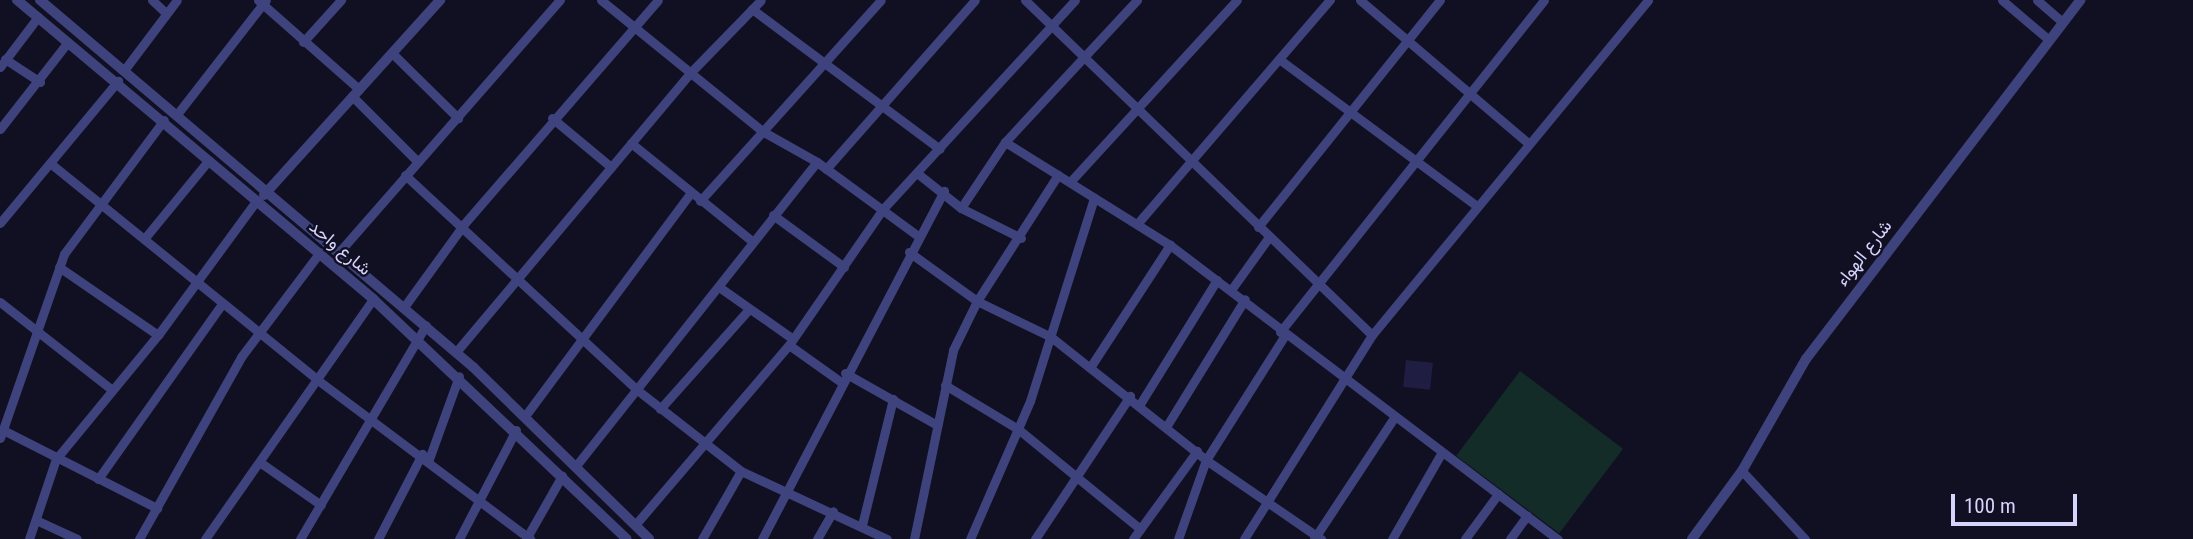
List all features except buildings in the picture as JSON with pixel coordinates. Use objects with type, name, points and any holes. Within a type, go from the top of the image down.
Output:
[{"type":"street","name":"شارع واحد","points":[[17,0],[118,81],[256,201],[320,252],[459,376],[625,538]]},
{"type":"street","points":[[152,0],[166,13]]},
{"type":"street","points":[[125,69],[177,0]]},
{"type":"street","points":[[303,43],[341,0]]},
{"type":"street","points":[[29,539],[56,459],[158,335],[192,282],[256,201],[269,191],[440,0]]},
{"type":"street","points":[[340,251],[561,0]]},
{"type":"street","points":[[601,0],[632,29],[691,72],[762,131],[817,162],[918,236]]},
{"type":"street","points":[[404,307],[464,224],[552,118],[658,0]]},
{"type":"street","points":[[456,352],[516,274],[691,72],[761,0]]},
{"type":"street","points":[[700,201],[826,65],[881,0]]},
{"type":"street","points":[[826,169],[975,0]]},
{"type":"street","points":[[1025,0],[1258,228],[1372,335]]},
{"type":"street","points":[[635,525],[702,441],[791,342],[882,210],[1075,0]]},
{"type":"street","points":[[961,208],[1005,142],[1086,60],[1137,0]]},
{"type":"street","points":[[1070,183],[1138,112],[1237,0]]},
{"type":"street","points":[[1137,224],[1330,0]]},
{"type":"street","points":[[1360,0],[1528,143]]},
{"type":"street","points":[[1258,228],[1348,111],[1440,0]]},
{"type":"street","points":[[1178,539],[1206,460],[1283,334],[1414,159],[1544,0]]},
{"type":"street","points":[[1244,539],[1372,335],[1648,0]]},
{"type":"street","points":[[2002,0],[2049,40]]},
{"type":"street","points":[[2037,0],[2062,22]]},
{"type":"street","name":"شارع الهواء","points":[[1692,539],[1742,471],[1806,359],[2080,0]]},
{"type":"street","name":"شارع واحد","points":[[45,1],[426,325],[525,416],[649,539]]},
{"type":"street","points":[[178,113],[262,1],[355,92],[418,162]]},
{"type":"street","points":[[752,9],[940,149]]},
{"type":"street","points":[[38,17],[2,63],[40,82]]},
{"type":"street","points":[[0,129],[40,82],[68,42]]},
{"type":"street","points":[[392,53],[458,118]]},
{"type":"street","points":[[1279,59],[1477,206]]},
{"type":"street","points":[[0,223],[118,81]]},
{"type":"street","points":[[552,118],[611,167]]},
{"type":"street","points":[[157,508],[2,434],[59,267],[100,204],[164,120]]},
{"type":"street","points":[[1005,142],[1170,245],[1245,299],[1283,334],[1559,539]]},
{"type":"street","points":[[631,143],[752,241]]},
{"type":"street","points":[[144,239],[209,160]]},
{"type":"street","points":[[575,467],[719,287],[772,215],[817,162]]},
{"type":"street","points":[[50,163],[144,239],[192,282],[259,330],[319,381],[425,457],[527,538],[562,476]]},
{"type":"street","points":[[917,173],[944,191],[961,208],[1021,237]]},
{"type":"street","points":[[405,175],[464,224],[660,410],[741,471],[862,524],[887,539]]},
{"type":"street","points":[[914,539],[945,385],[977,301],[1021,237],[1058,175]]},
{"type":"street","points":[[762,539],[845,373],[944,191]]},
{"type":"street","points":[[525,416],[580,335],[691,194]]},
{"type":"street","points":[[970,539],[1018,429],[1051,337],[1094,198]]},
{"type":"street","points":[[772,215],[844,267]]},
{"type":"street","points":[[1231,290],[1269,237]]},
{"type":"street","points":[[1091,366],[1170,245]]},
{"type":"street","points":[[139,539],[259,330],[320,252]]},
{"type":"street","points":[[909,252],[977,301],[1051,337],[1130,396],[1206,460],[1317,538],[1395,416]]},
{"type":"street","points":[[59,267],[158,335]]},
{"type":"street","points":[[1140,404],[1217,280]]},
{"type":"street","points":[[719,287],[841,382]]},
{"type":"street","points":[[205,539],[319,381],[373,299]]},
{"type":"street","points":[[1166,427],[1245,299]]},
{"type":"street","points":[[0,303],[37,337],[111,389]]},
{"type":"street","points":[[98,479],[222,304]]},
{"type":"street","points":[[660,410],[749,309]]},
{"type":"street","points":[[300,539],[374,420],[415,337],[426,325]]},
{"type":"street","points":[[845,373],[937,425]]},
{"type":"street","points":[[378,539],[425,457],[459,376]]},
{"type":"street","points":[[945,385],[1018,429],[1140,529]]},
{"type":"street","points":[[1035,539],[1130,396]]},
{"type":"street","points":[[862,524],[893,399]]},
{"type":"street","points":[[459,539],[516,430]]},
{"type":"street","points":[[1133,539],[1197,451]]},
{"type":"street","points":[[1392,539],[1442,452]]},
{"type":"street","points":[[261,463],[321,505]]},
{"type":"street","points":[[702,539],[741,471]]},
{"type":"street","points":[[1742,471],[1805,539]]},
{"type":"street","points":[[1465,539],[1498,494]]},
{"type":"street","points":[[817,539],[833,511]]},
{"type":"street","points":[[1510,539],[1527,516]]},
{"type":"street","points":[[36,520],[76,539]]},
{"type":"green space","points":[[1520,371],[1623,449],[1559,533],[1456,456]]}]
